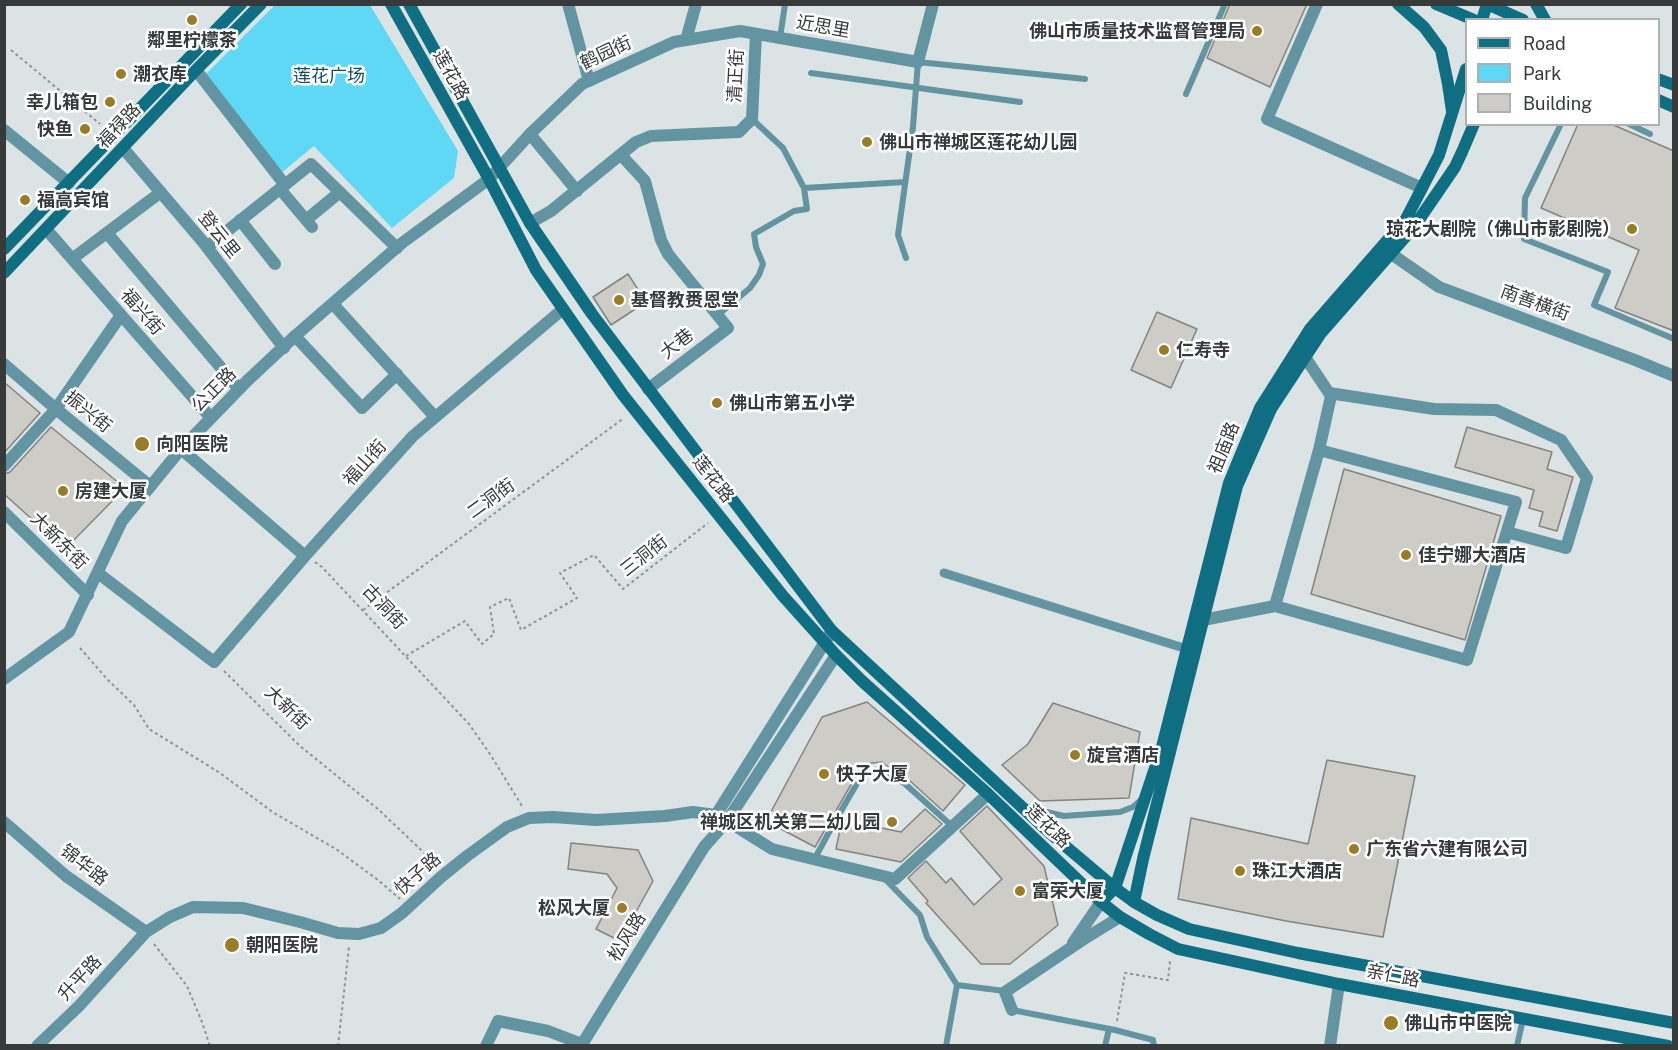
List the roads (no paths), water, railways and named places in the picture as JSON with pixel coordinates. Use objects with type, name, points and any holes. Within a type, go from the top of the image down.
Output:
[{"type":"main road","name":"福禄路","points":[[4,249],[241,4]]},
{"type":"main road","name":"福禄路","points":[[4,273],[261,4]]},
{"type":"main road","name":"莲花路","points":[[391,4],[489,178],[536,270],[635,410],[783,596],[824,643],[870,688],[1120,917]]},
{"type":"main road","name":"莲花路","points":[[409,4],[530,223],[592,314],[832,631],[1051,834],[1134,902]]},
{"type":"main road","points":[[1398,4],[1424,27],[1441,50],[1452,115]]},
{"type":"main road","points":[[1436,4],[1469,18]]},
{"type":"main road","points":[[1487,4],[1517,15]]},
{"type":"main road","points":[[1536,4],[1544,18]]},
{"type":"main road","name":"祖庙路","points":[[1115,888],[1162,747],[1229,483],[1260,408],[1310,329],[1406,219],[1439,155],[1465,75]]},
{"type":"main road","points":[[1660,79],[1674,86]]},
{"type":"main road","points":[[1660,100],[1674,107]]},
{"type":"main road","name":"祖庙路","points":[[1134,902],[1237,486],[1270,409],[1321,333],[1414,226],[1455,167],[1473,126]]},
{"type":"main road","points":[[1462,152],[1482,126]]},
{"type":"main road","points":[[836,655],[843,643]]},
{"type":"main road","points":[[1101,902],[1115,888]]},
{"type":"main road","points":[[1120,917],[1134,902]]},
{"type":"main road","name":"亲仁路","points":[[1134,902],[1156,915],[1189,929],[1298,953],[1674,1023]]},
{"type":"main road","name":"亲仁路","points":[[1120,917],[1178,949],[1339,984],[1668,1046]]},
{"type":"street","points":[[568,4],[589,81]]},
{"type":"street","points":[[686,40],[696,4]]},
{"type":"street","points":[[918,62],[933,4]]},
{"type":"street","points":[[1317,4],[1267,119],[1422,188]]},
{"type":"street","name":"近思里","points":[[686,40],[740,31],[918,62]]},
{"type":"street","name":"清正街","points":[[752,119],[756,34]]},
{"type":"street","name":"鹤园街","points":[[500,167],[530,134],[582,84],[674,42],[686,40]]},
{"type":"street","points":[[196,70],[309,224],[340,192]]},
{"type":"street","points":[[530,223],[551,211],[636,142],[651,136],[739,132],[752,119]]},
{"type":"street","points":[[4,130],[69,183]]},
{"type":"street","points":[[530,134],[576,190]]},
{"type":"street","name":"登云里","points":[[123,148],[207,247],[284,348]]},
{"type":"street","points":[[621,155],[645,181],[661,240],[668,254],[718,315]]},
{"type":"street","points":[[207,247],[311,164],[396,248]]},
{"type":"street","name":"公正路","points":[[4,680],[69,632],[122,521],[181,449],[239,389],[295,336],[396,248],[489,178],[500,167]]},
{"type":"street","points":[[72,258],[161,192]]},
{"type":"street","points":[[240,220],[275,264]]},
{"type":"street","name":"福兴街","points":[[46,229],[211,418]]},
{"type":"street","points":[[107,233],[239,389]]},
{"type":"street","name":"南善横街","points":[[1390,253],[1439,287],[1674,376]]},
{"type":"street","points":[[333,304],[435,417]]},
{"type":"street","name":"福山街","points":[[98,573],[214,662],[413,436],[563,309]]},
{"type":"street","points":[[4,466],[56,409],[121,315]]},
{"type":"street","name":"大巷","points":[[648,389],[728,328],[718,315]]},
{"type":"street","points":[[295,336],[362,408],[397,374]]},
{"type":"street","points":[[1275,606],[1319,450],[1331,396],[1305,357]]},
{"type":"street","name":"振兴街","points":[[4,364],[150,486]]},
{"type":"street","points":[[1329,393],[1434,408],[1496,410],[1561,440],[1587,478],[1566,548],[1507,532]]},
{"type":"street","points":[[181,449],[305,556]]},
{"type":"street","points":[[1203,620],[1275,606],[1467,660],[1516,502],[1319,450]]},
{"type":"street","name":"大新东街","points":[[4,513],[88,595]]},
{"type":"street","points":[[944,573],[1187,649]]},
{"type":"street","points":[[722,818],[832,631]]},
{"type":"street","points":[[722,818],[836,655]]},
{"type":"street","points":[[722,818],[772,849],[895,879],[988,794]]},
{"type":"street","name":"快子路","points":[[146,932],[170,917],[193,907],[243,908],[338,933],[359,934],[381,928],[445,874],[507,827],[529,819],[596,820],[693,812],[722,818]]},
{"type":"street","name":"松风路","points":[[582,1045],[722,818]]},
{"type":"street","name":"锦华路","points":[[4,822],[66,876],[146,932]]},
{"type":"street","points":[[1069,949],[1101,902]]},
{"type":"street","points":[[1012,1010],[1005,992],[1120,917]]},
{"type":"street","name":"升平路","points":[[37,1046],[79,1006],[146,932]]},
{"type":"street","points":[[1330,1046],[1339,984]]},
{"type":"street","points":[[486,1046],[498,1021],[548,1031],[582,1045]]},
{"type":"lane","points":[[780,38],[785,4]]},
{"type":"lane","points":[[1186,94],[1225,4]]},
{"type":"lane","points":[[906,258],[898,236],[913,127],[918,62],[1085,79]]},
{"type":"lane","points":[[811,73],[1020,102]]},
{"type":"lane","points":[[718,315],[750,288],[759,275],[763,264],[756,247],[754,234],[794,211],[807,209],[804,188],[783,148],[752,119]]},
{"type":"lane","points":[[1560,126],[1525,198],[1524,239],[1608,272],[1594,305],[1674,339]]},
{"type":"lane","points":[[1633,126],[1650,134]]},
{"type":"lane","points":[[804,188],[905,182]]},
{"type":"lane","points":[[814,860],[862,775],[879,769],[904,783],[952,826]]},
{"type":"lane","points":[[1020,805],[1064,816],[1120,812],[1133,807],[1147,795]]},
{"type":"lane","points":[[883,876],[920,915],[927,937],[957,985],[946,1046]]},
{"type":"lane","points":[[957,985],[1005,992]]},
{"type":"lane","points":[[1012,1010],[1112,1029],[1153,1040],[1154,1046]]},
{"type":"lane","points":[[1517,1046],[1523,1018]]},
{"type":"lane","points":[[1105,1046],[1112,1029]]},
{"type":"place","name":"鄰里柠檬茶","points":[[192,20]]},
{"type":"place","name":"佛山市质量技术监督管理局","points":[[1257,31]]},
{"type":"place","name":"潮衣库","points":[[121,74]]},
{"type":"place","name":"幸儿箱包","points":[[110,102]]},
{"type":"place","name":"快鱼","points":[[85,129]]},
{"type":"place","name":"佛山市禅城区莲花幼儿园","points":[[867,142]]},
{"type":"place","name":"福高宾馆","points":[[25,200]]},
{"type":"place","name":"琼花大剧院（佛山市影剧院）","points":[[1632,229]]},
{"type":"place","name":"基督教赉恩堂","points":[[619,300]]},
{"type":"place","name":"仁寿寺","points":[[1164,350]]},
{"type":"place","name":"佛山市第五小学","points":[[717,403]]},
{"type":"place","name":"向阳医院","points":[[142,444]]},
{"type":"place","name":"房建大厦","points":[[63,491]]},
{"type":"place","name":"佳宁娜大酒店","points":[[1406,555]]},
{"type":"place","name":"旋宫酒店","points":[[1075,755]]},
{"type":"place","name":"快子大厦","points":[[824,774]]},
{"type":"place","name":"禅城区机关第二幼儿园","points":[[892,822]]},
{"type":"place","name":"广东省六建有限公司","points":[[1354,849]]},
{"type":"place","name":"珠江大酒店","points":[[1240,871]]},
{"type":"place","name":"富荣大厦","points":[[1020,891]]},
{"type":"place","name":"松风大厦","points":[[622,908]]},
{"type":"place","name":"朝阳医院","points":[[232,945]]},
{"type":"place","name":"佛山市中医院","points":[[1391,1023]]},
{"type":"park label","name":"莲花广场","points":[[329,76]]}]
